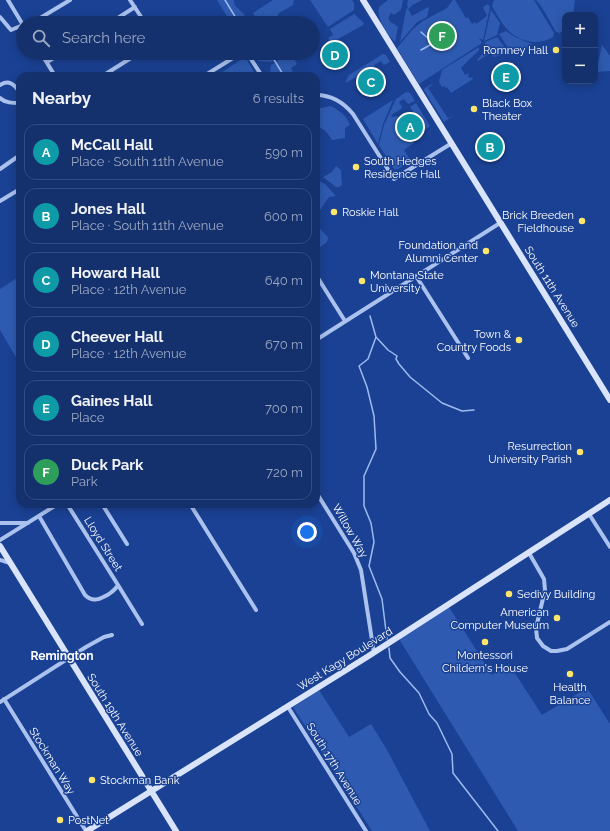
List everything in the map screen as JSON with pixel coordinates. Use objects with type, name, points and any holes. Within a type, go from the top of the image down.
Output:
[{"type":"main road","name":"South 11th Avenue","points":[[363,0],[610,400]]},
{"type":"main road","name":"West Kagy Boulevard","points":[[87,831],[374,653],[610,500]]},
{"type":"main road","name":"South 19th Avenue","points":[[0,546],[176,831]]},
{"type":"street","points":[[8,0],[18,16]]},
{"type":"street","points":[[44,16],[70,0]]},
{"type":"street","points":[[130,0],[141,16]]},
{"type":"street","points":[[121,16],[135,7]]},
{"type":"street","points":[[0,17],[11,30],[16,28]]},
{"type":"street","points":[[50,60],[47,62],[53,72]]},
{"type":"street","points":[[109,72],[128,60]]},
{"type":"street","points":[[210,72],[230,60]]},
{"type":"street","points":[[252,60],[259,72]]},
{"type":"street","points":[[0,85],[10,83],[16,88]]},
{"type":"street","points":[[320,95],[338,101],[348,108],[356,118],[394,179],[452,143]]},
{"type":"street","points":[[0,98],[3,101],[16,102]]},
{"type":"street","points":[[0,169],[16,158]]},
{"type":"street","points":[[0,201],[16,191]]},
{"type":"street","points":[[320,337],[500,222]]},
{"type":"street","points":[[416,276],[468,358]]},
{"type":"street","points":[[320,281],[345,321]]},
{"type":"street","name":"Willow Way","points":[[320,498],[354,553],[361,570],[374,653]]},
{"type":"street","points":[[0,540],[52,508]]},
{"type":"street","name":"Lloyd Street","points":[[39,516],[88,598],[97,600],[115,589],[118,585],[70,508]]},
{"type":"street","points":[[104,508],[127,544]]},
{"type":"street","points":[[192,508],[256,610]]},
{"type":"street","points":[[589,514],[610,547]]},
{"type":"street","points":[[0,523],[28,523]]},
{"type":"street","points":[[529,553],[544,579],[544,590],[536,628],[537,638],[543,646],[556,651],[567,648],[610,622]]},
{"type":"street","points":[[0,560],[10,563]]},
{"type":"street","points":[[118,585],[142,624]]},
{"type":"street","points":[[2,701],[104,637],[112,635]]},
{"type":"street","name":"Stockman Way","points":[[2,701],[87,831]]},
{"type":"street","name":"South 17th Avenue","points":[[288,707],[363,830]]},
{"type":"shaded area","points":[[217,0],[234,0],[235,6],[245,16],[227,16]]},
{"type":"shaded area","points":[[273,0],[294,0],[293,5],[279,13],[277,16],[255,16],[253,13]]},
{"type":"shaded area","points":[[310,0],[352,0],[354,3],[354,10],[328,27]]},
{"type":"shaded area","points":[[388,0],[403,0],[401,10],[394,15],[391,13],[389,16],[390,22],[398,27],[395,42],[381,21],[378,11],[379,7]]},
{"type":"shaded area","points":[[408,0],[422,0],[408,9],[412,16],[428,7],[429,9],[427,17],[417,22],[400,42],[406,10],[408,7]]},
{"type":"shaded area","points":[[453,0],[455,0],[466,18],[468,17],[472,24],[475,22],[476,24],[487,16],[483,7],[488,4],[490,7],[483,40],[479,38],[482,43],[419,84],[397,48],[413,29],[423,21],[447,8]]},
{"type":"shaded area","points":[[494,0],[534,0],[554,33],[553,37],[536,42],[523,40],[513,34],[501,21],[492,6]]},
{"type":"shaded area","points":[[536,0],[575,0],[573,12],[562,12],[562,31],[560,33],[556,32]]},
{"type":"shaded area","points":[[491,10],[500,23],[497,35],[484,41]]},
{"type":"shaded area","points":[[354,14],[364,23],[363,25],[331,43],[328,38],[333,35],[330,29]]},
{"type":"shaded area","points":[[506,31],[515,37],[532,44],[521,53],[517,47],[510,51],[499,34]]},
{"type":"shaded area","points":[[497,37],[509,53],[494,57],[490,53],[478,61],[477,60],[483,53],[485,42]]},
{"type":"shaded area","points":[[602,45],[610,56],[610,71],[598,72],[598,63]]},
{"type":"shaded area","points":[[479,47],[479,50],[461,68],[465,75],[469,73],[468,77],[472,77],[473,79],[451,93],[447,87],[442,87],[439,82],[442,70]]},
{"type":"shaded area","points":[[383,54],[386,55],[390,62],[384,65],[381,61],[374,65],[375,67],[345,83],[349,75]]},
{"type":"shaded area","points":[[240,60],[247,60],[254,72],[222,72]]},
{"type":"shaded area","points":[[258,60],[275,60],[271,62]]},
{"type":"shaded area","points":[[279,60],[295,60],[297,64],[291,68],[293,72],[270,72],[271,65]]},
{"type":"shaded area","points":[[432,84],[428,88],[448,118],[454,115],[444,122],[424,90]]},
{"type":"shaded area","points":[[406,92],[410,93],[415,101],[408,104],[404,99],[399,102],[402,107],[401,109],[391,115],[392,117],[398,116],[414,143],[404,150],[411,161],[398,169],[394,169],[379,145],[384,125],[396,99]]},
{"type":"shaded area","points":[[393,100],[383,124],[378,144],[363,119]]},
{"type":"shaded area","points":[[416,103],[430,126],[421,133],[415,123],[419,120],[410,107]]},
{"type":"shaded area","points":[[331,106],[347,119],[350,125],[345,128],[345,138],[332,140],[326,131],[320,128],[320,108]]},
{"type":"shaded area","points":[[336,166],[341,170],[342,185],[339,187],[336,187],[323,177],[332,172]]},
{"type":"shaded area","points":[[320,181],[325,184],[336,196],[329,197],[320,211]]},
{"type":"shaded area","points":[[320,229],[328,237],[327,242],[320,247]]},
{"type":"shaded area","points":[[16,279],[16,357],[0,330],[0,289]]},
{"type":"shaded area","points":[[449,607],[492,675],[509,664],[542,715],[587,688],[610,724],[610,831],[518,831],[399,639]]},
{"type":"shaded area","points":[[319,690],[349,737],[371,724],[387,750],[430,831],[372,831],[293,707]]},
{"type":"waterway","points":[[225,0],[235,16]]},
{"type":"waterway","points":[[421,32],[431,41],[430,45],[421,50]]},
{"type":"waterway","points":[[274,60],[282,72]]},
{"type":"waterway","points":[[370,316],[376,337],[368,359],[359,366],[367,387],[374,416],[376,449],[364,476],[364,506],[371,523],[374,542],[369,566],[382,599],[387,639]]},
{"type":"waterway","points":[[376,337],[388,350],[397,356],[396,359],[399,364],[410,377],[442,403],[462,411],[474,410]]},
{"type":"waterway","points":[[389,648],[390,658],[400,672],[419,693],[429,714],[437,723],[452,754],[453,773],[498,831]]},
{"type":"place","name":"Duck Park","points":[[442,36]]},
{"type":"place","name":"Romney Hall","points":[[556,50]]},
{"type":"place","name":"Cheever Hall","points":[[335,55]]},
{"type":"place","name":"Gaines Hall","points":[[506,77]]},
{"type":"place","name":"Howard Hall","points":[[371,82]]},
{"type":"place","name":"Black Box Theater","points":[[474,109]]},
{"type":"place","name":"McCall Hall","points":[[410,127]]},
{"type":"place","name":"Jones Hall","points":[[490,147]]},
{"type":"place","name":"South Hedges Residence Hall","points":[[356,167]]},
{"type":"place","name":"Roskie Hall","points":[[334,212]]},
{"type":"place","name":"Brick Breeden Fieldhouse","points":[[582,221]]},
{"type":"place","name":"Foundation and Alumni Center","points":[[486,251]]},
{"type":"place","name":"Montana State University","points":[[362,281]]},
{"type":"place","name":"Town & Country Foods","points":[[519,340]]},
{"type":"place","name":"Resurrection University Parish","points":[[580,452]]},
{"type":"place","name":"Sedivy Building","points":[[509,594]]},
{"type":"place","name":"American Computer Museum","points":[[557,618]]},
{"type":"place","name":"Montessori Childern's House","points":[[485,642]]},
{"type":"place","name":"Health Balance","points":[[570,674]]},
{"type":"place","name":"Stockman Bank","points":[[92,780]]},
{"type":"place","name":"PostNet","points":[[60,820]]},
{"type":"district","name":"Remington","points":[[62,656]]}]
